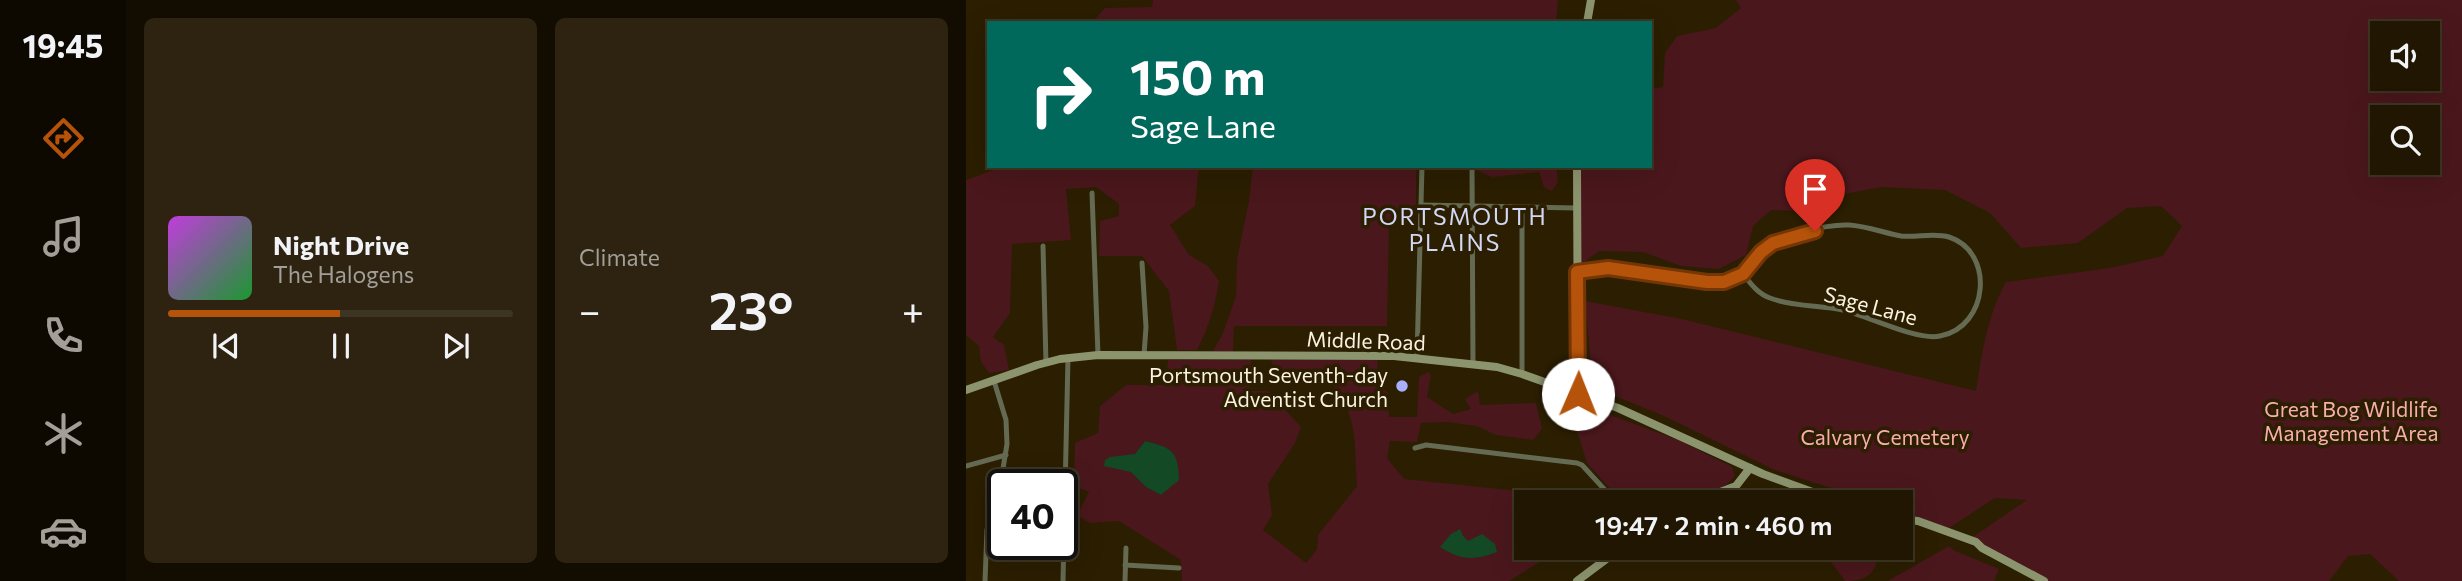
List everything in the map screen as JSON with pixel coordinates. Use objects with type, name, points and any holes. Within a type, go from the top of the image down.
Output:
[{"type":"main road","points":[[1587,21],[1591,0]]},
{"type":"main road","points":[[1577,168],[1578,394]]},
{"type":"main road","name":"Middle Road","points":[[966,390],[1046,363],[1098,355],[1358,355],[1418,357],[1473,363],[1522,374],[1660,425],[1749,468],[1808,490]]},
{"type":"main road","points":[[1726,490],[1736,486],[1749,468]]},
{"type":"main road","points":[[1913,523],[1982,548],[2044,581]]},
{"type":"main road","points":[[1577,581],[1605,560]]},
{"type":"street","points":[[1418,357],[1422,168]]},
{"type":"street","points":[[1472,168],[1473,363]]},
{"type":"street","points":[[1092,193],[1098,355]]},
{"type":"street","points":[[1421,205],[1576,208]]},
{"type":"street","points":[[1522,208],[1522,374]]},
{"type":"street","name":"Sage Lane","points":[[1853,225],[1905,236],[1950,237],[1973,258],[1980,277],[1980,297],[1965,324],[1957,331],[1935,337],[1920,335],[1841,310],[1772,299],[1756,290],[1743,274],[1761,252],[1779,240],[1853,225]]},
{"type":"street","points":[[1043,246],[1046,363]]},
{"type":"street","points":[[1142,263],[1146,316],[1144,355]]},
{"type":"street","points":[[1577,272],[1608,268],[1717,283],[1735,279],[1743,274]]},
{"type":"street","points":[[1063,581],[1068,358]]},
{"type":"street","points":[[985,581],[988,530],[1006,455],[1006,420],[994,381]]},
{"type":"street","points":[[1415,448],[1426,445],[1582,465],[1605,490]]},
{"type":"street","points":[[966,466],[1006,455]]},
{"type":"street","points":[[1125,581],[1126,548]]},
{"type":"street","points":[[1125,565],[1180,568]]},
{"type":"green space","points":[[1153,0],[1558,0],[1556,21],[1093,21],[1105,8],[1152,7]]},
{"type":"green space","points":[[1736,0],[2462,0],[2462,581],[2399,581],[2370,554],[2348,556],[2329,581],[2040,581],[1968,540],[2027,500],[1995,498],[1949,528],[1913,515],[1913,490],[1838,490],[1775,470],[1664,416],[1593,387],[1585,301],[1682,319],[1976,391],[1990,321],[2006,282],[2110,268],[2163,256],[2182,226],[2161,206],[2127,208],[2078,243],[2021,248],[1990,213],[1945,190],[1882,187],[1844,194],[1812,211],[1771,210],[1753,226],[1746,255],[1719,269],[1681,266],[1643,252],[1600,251],[1581,266],[1580,168],[1652,168],[1652,89],[1663,87],[1665,53],[1677,36],[1716,28],[1741,8]]},
{"type":"green space","points":[[999,168],[1199,168],[1195,206],[1170,225],[1189,255],[1208,266],[1219,281],[1211,316],[1197,350],[1177,350],[1169,291],[1142,256],[1099,256],[1100,221],[1119,216],[1119,204],[1096,187],[1066,189],[1071,240],[1012,244],[1010,313],[993,337],[1004,345],[1009,370],[989,373],[981,362],[979,346],[966,335],[966,180]]},
{"type":"green space","points":[[1253,168],[1416,168],[1416,204],[1389,222],[1387,326],[1234,326],[1233,351],[1213,351],[1223,333],[1236,296],[1237,259]]},
{"type":"green space","points":[[1556,168],[1558,181],[1552,191],[1544,187],[1539,172],[1492,177],[1476,170]]},
{"type":"green space","points":[[1168,360],[1251,360],[1250,391],[1268,391],[1301,427],[1295,443],[1268,484],[1272,515],[1263,530],[1306,563],[1317,549],[1318,535],[1357,486],[1352,424],[1342,399],[1321,372],[1275,378],[1271,360],[1377,360],[1379,387],[1388,392],[1389,417],[1417,417],[1419,377],[1428,372],[1431,375],[1427,397],[1453,414],[1471,409],[1465,399],[1478,391],[1480,405],[1536,403],[1542,429],[1533,440],[1496,435],[1477,426],[1446,422],[1421,423],[1417,442],[1390,441],[1387,458],[1404,479],[1514,491],[1514,560],[1543,560],[1509,581],[1182,581],[1181,560],[1119,521],[1090,523],[1078,516],[1089,492],[1078,488],[1078,469],[1074,469],[1075,443],[1098,433],[1100,406],[1126,385],[1166,385]],"holes":[[[1145,441],[1167,449],[1174,456],[1179,479],[1161,495],[1146,487],[1131,472],[1130,456],[1135,454]]]},
{"type":"green space","points":[[1570,400],[1678,440],[1732,467],[1735,475],[1718,490],[1611,490],[1587,463],[1578,434],[1567,423]]},
{"type":"green space","points":[[1949,546],[1999,569],[1994,581],[1888,581]]},
{"type":"green space","points":[[1830,560],[1878,560],[1866,577],[1845,581]]},
{"type":"shaded area","points":[[1145,441],[1172,452],[1177,462],[1179,480],[1161,495],[1146,487],[1131,472],[1104,466],[1105,460],[1110,457],[1135,454]]},
{"type":"shaded area","points":[[1460,529],[1468,541],[1482,534],[1495,544],[1497,552],[1467,558],[1454,555],[1440,547],[1451,534]]},
{"type":"place","name":"Portsmouth Seventh-day Adventist Church","points":[[1402,386]]},
{"type":"district","name":"PORTSMOUTH PLAINS","points":[[1455,229]]},
{"type":"route","points":[[1578,394],[1577,272],[1608,268],[1724,282],[1743,274],[1761,252],[1773,243],[1815,231]]},
{"type":"park label","name":"Great Bog Wildlife Management Area","points":[[2351,420]]},
{"type":"park label","name":"Calvary Cemetery","points":[[1885,436]]}]
